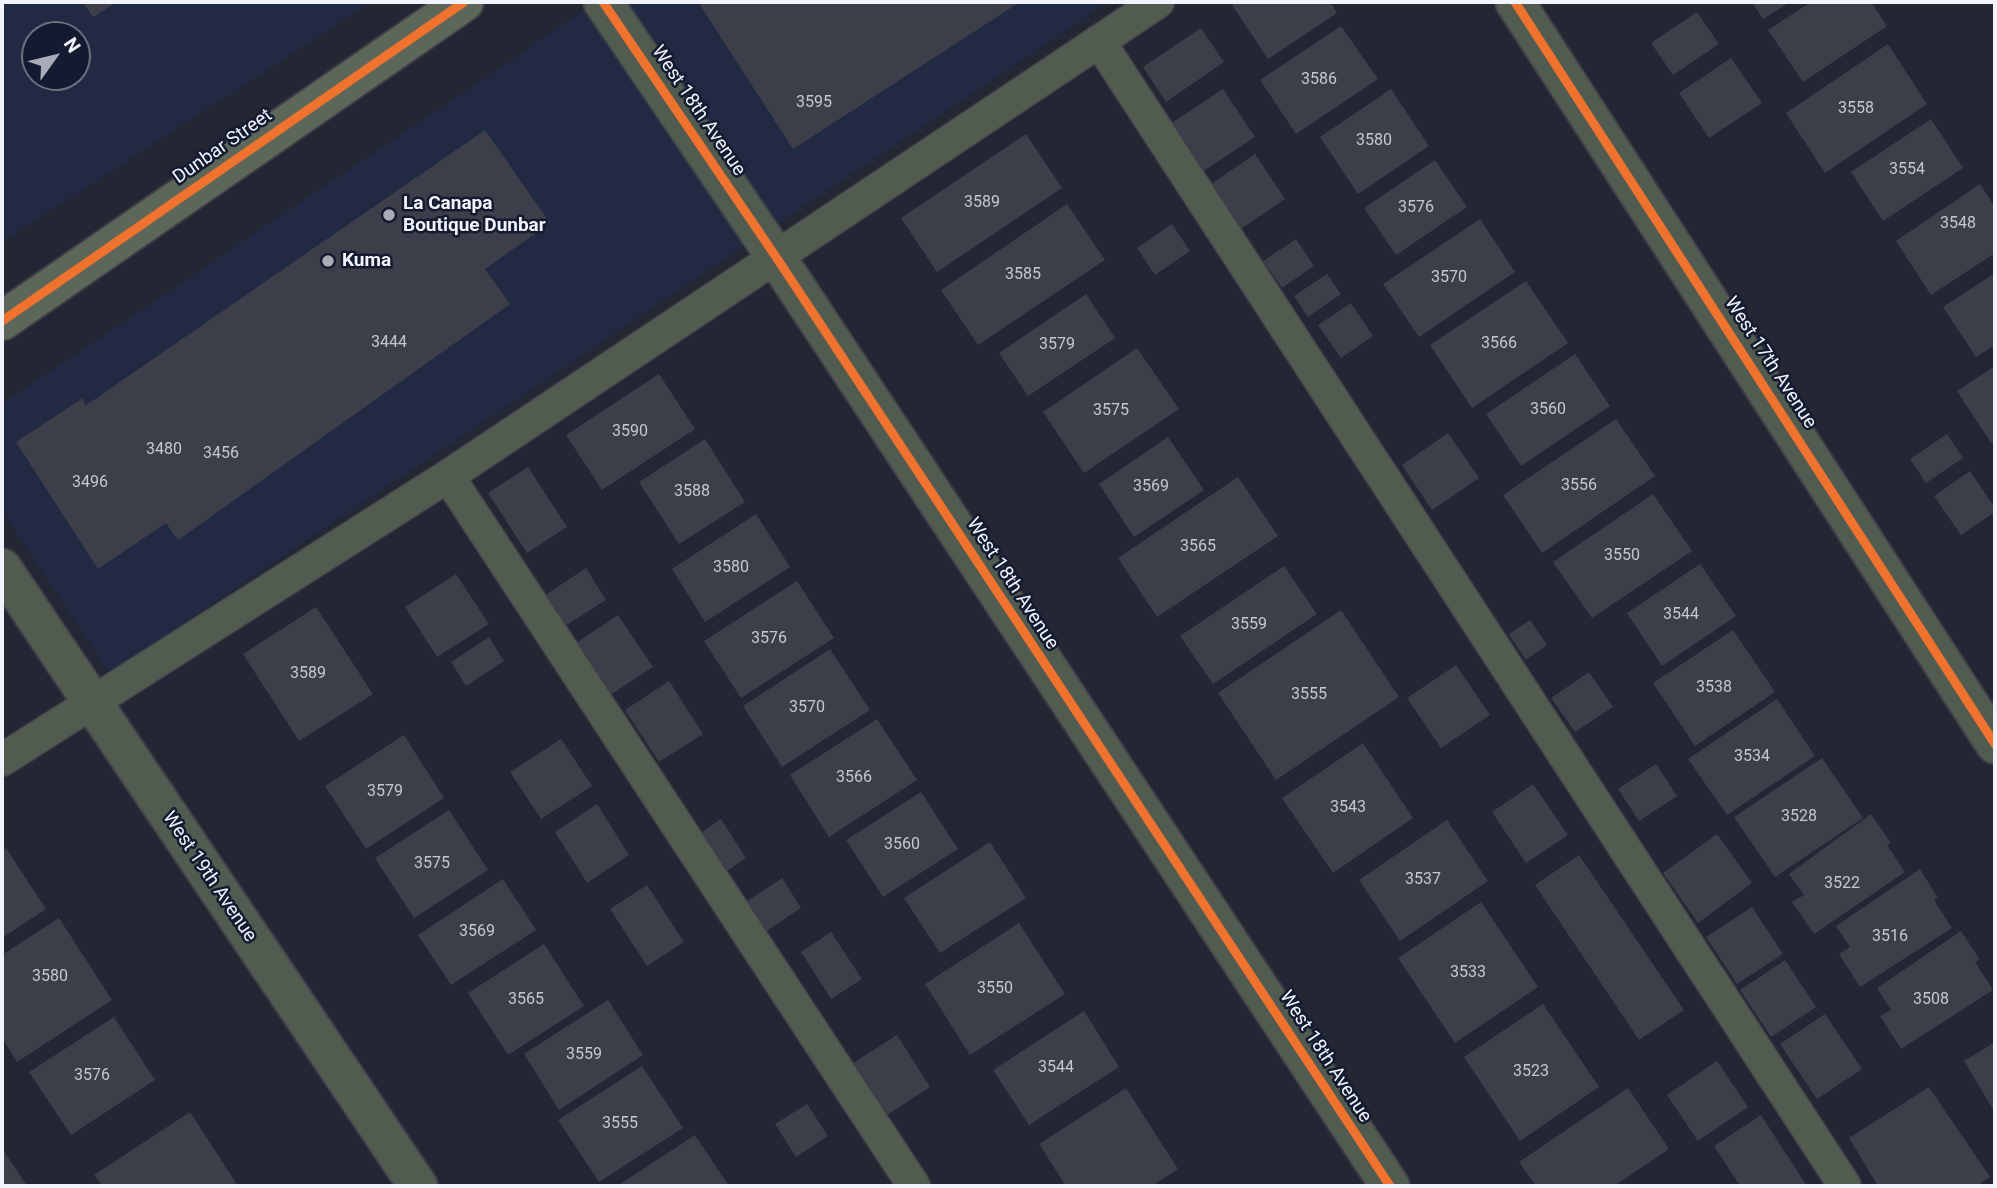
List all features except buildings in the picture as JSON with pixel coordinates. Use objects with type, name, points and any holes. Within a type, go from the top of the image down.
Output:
[{"type":"main road","name":"Dunbar Street","points":[[2,321],[464,2]]},
{"type":"street","name":"West 18th Avenue","points":[[603,2],[776,257],[1390,1186]]},
{"type":"street","name":"West 17th Avenue","points":[[1515,2],[1995,744]]},
{"type":"street","name":"West 19th Avenue","points":[[2,568],[418,1186]]},
{"type":"lane","points":[[2,760],[448,476],[1158,2]]},
{"type":"lane","points":[[1099,41],[1845,1186]]},
{"type":"lane","points":[[448,476],[914,1186]]},
{"type":"shaded area","points":[[2,2],[372,2],[2,242]]},
{"type":"shaded area","points":[[597,2],[1108,2],[109,673],[2,510],[2,404]]},
{"type":"cycle path","points":[[2,321],[464,2]]},
{"type":"cycle path","points":[[603,2],[776,257],[1390,1186]]},
{"type":"cycle path","points":[[1515,2],[1995,744]]},
{"type":"place","name":"La Canapa Boutique Dunbar","points":[[389,215]]},
{"type":"place","name":"Kuma","points":[[328,261]]}]
